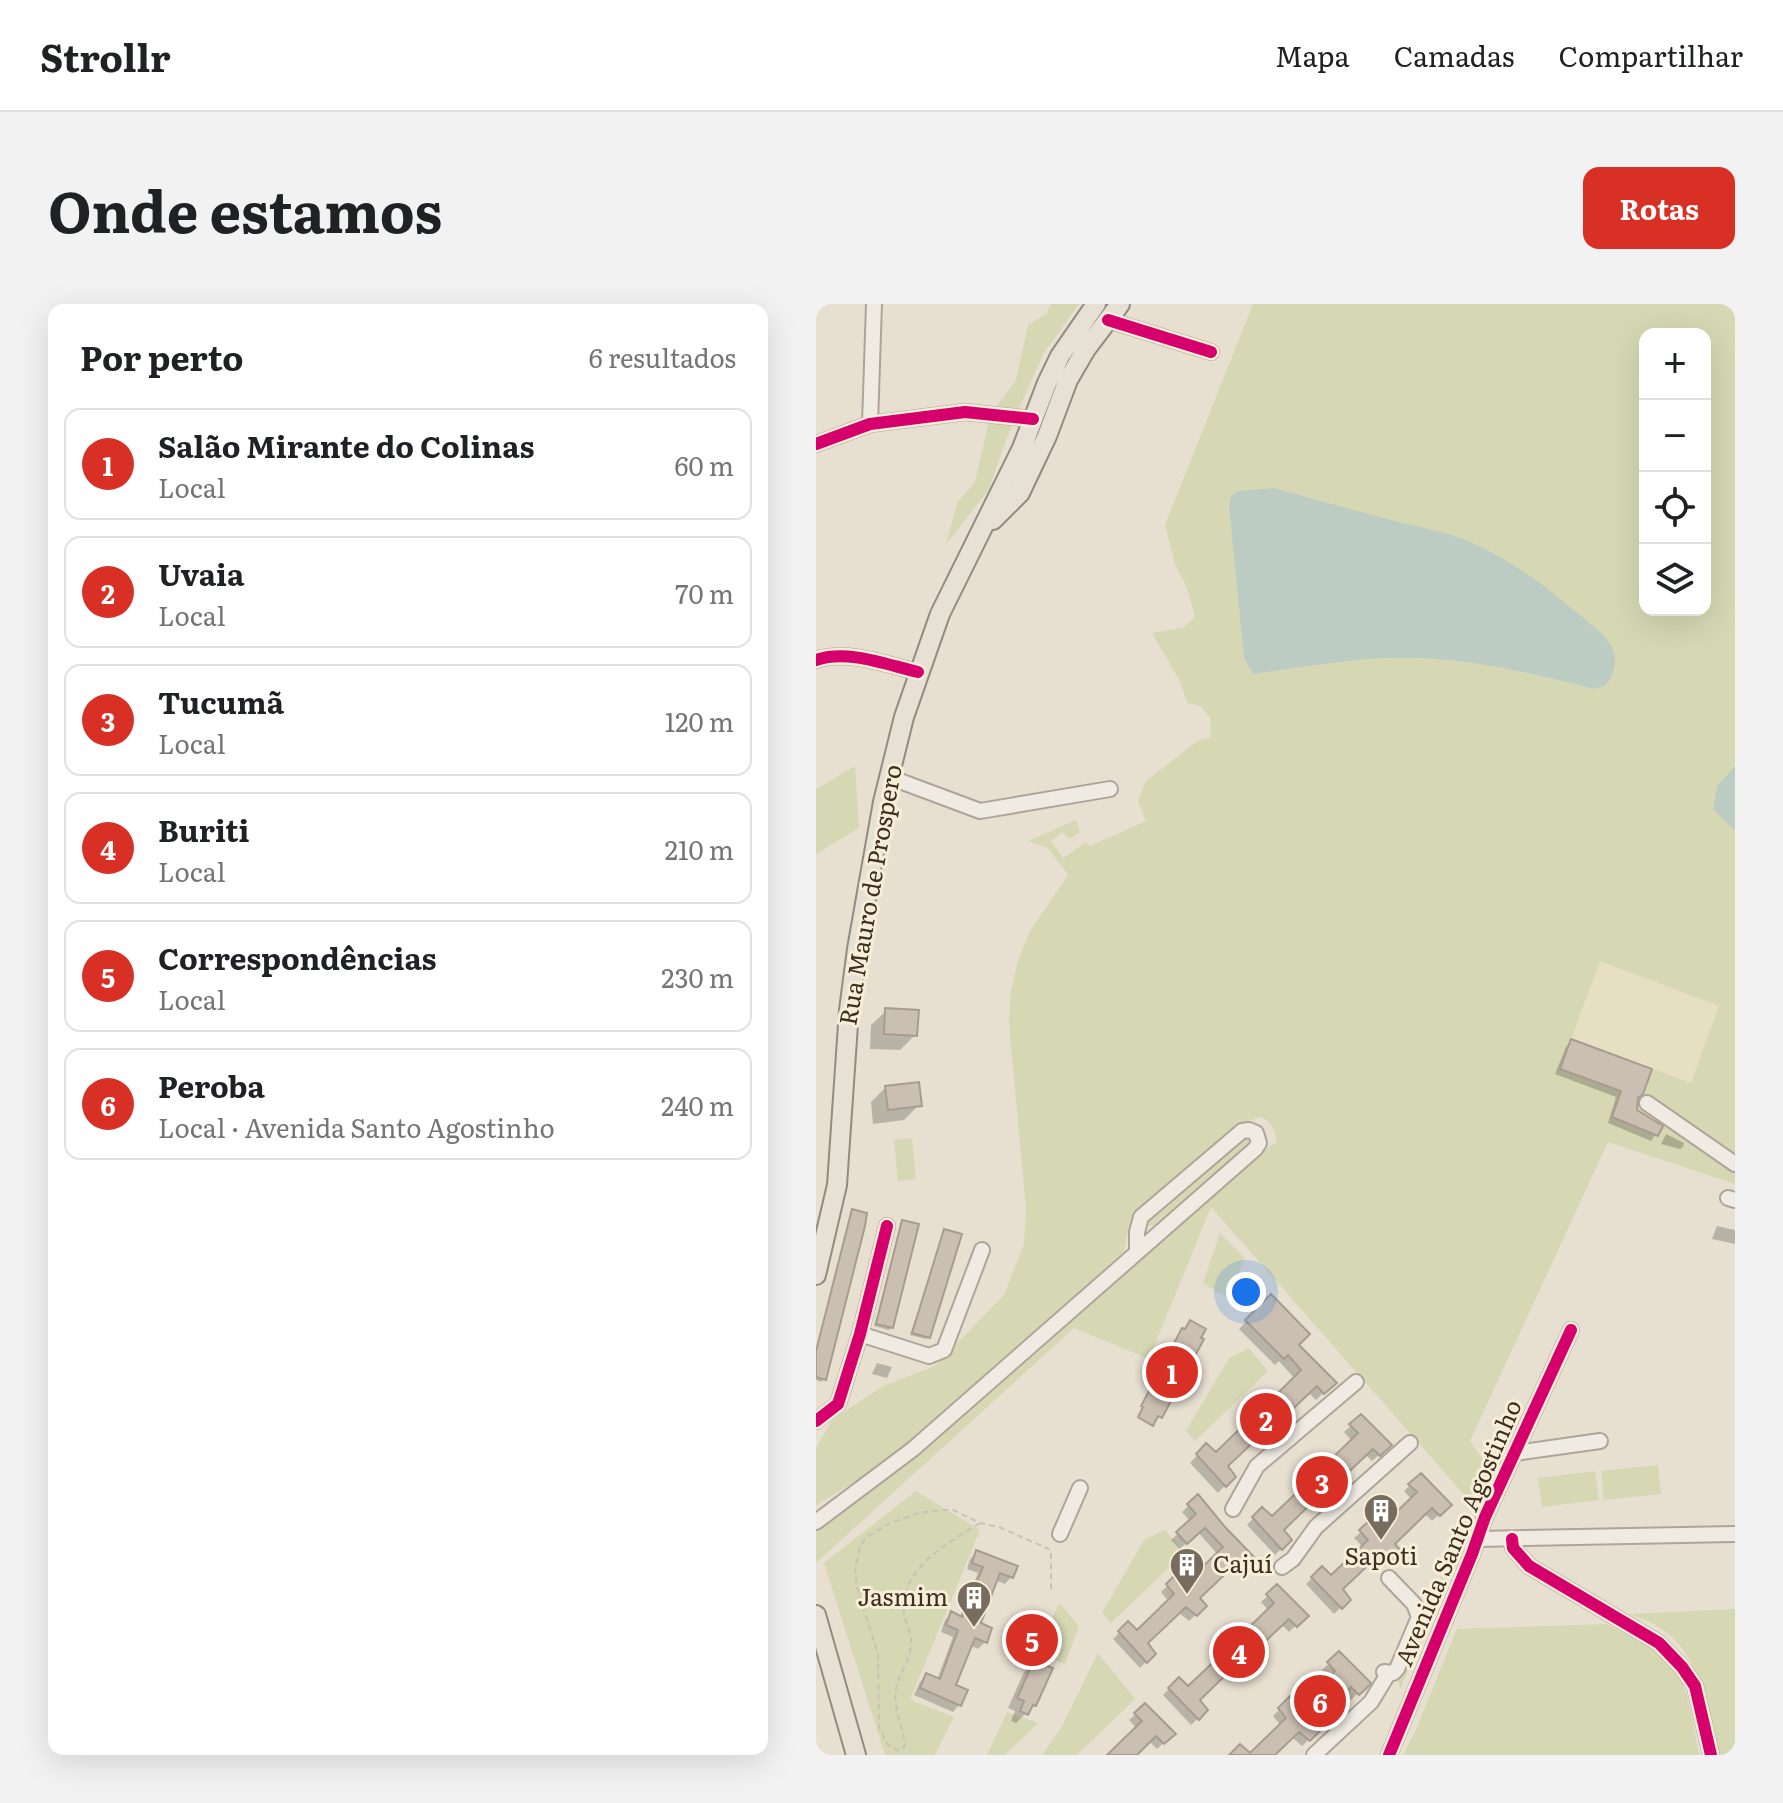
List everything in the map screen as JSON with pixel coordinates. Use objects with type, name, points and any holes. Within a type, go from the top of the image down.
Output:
[{"type":"main road","name":"Rua Mauro de Prospero","points":[[816,1275],[837,1185],[849,1010],[862,920],[889,777],[918,672],[940,614],[982,530],[1060,356],[1096,304]]},
{"type":"main road","name":"Rua Mauro de Prospero","points":[[982,530],[1020,493],[1047,436],[1068,380],[1120,304]]},
{"type":"main road","points":[[816,1615],[856,1755]]},
{"type":"street","points":[[870,424],[874,304]]},
{"type":"street","points":[[1108,320],[1211,352]]},
{"type":"street","points":[[816,444],[870,424],[965,412],[1033,419]]},
{"type":"street","points":[[816,660],[833,656],[853,657],[918,672]]},
{"type":"street","points":[[889,777],[980,811],[1110,789]]},
{"type":"street","points":[[1647,1103],[1735,1164]]},
{"type":"street","points":[[816,1522],[913,1449],[1255,1149],[1259,1143],[1256,1133],[1242,1131],[1141,1217],[1137,1251]]},
{"type":"street","points":[[816,1421],[838,1404],[860,1334],[887,1226]]},
{"type":"street","points":[[860,1334],[929,1356],[944,1350],[982,1250]]},
{"type":"street","name":"Avenida Santo Agostinho","points":[[1389,1755],[1485,1517],[1571,1330]]},
{"type":"street","points":[[1233,1509],[1257,1466],[1356,1382]]},
{"type":"street","points":[[816,1404],[838,1404]]},
{"type":"street","points":[[1515,1453],[1600,1441]]},
{"type":"street","points":[[1282,1567],[1293,1559],[1316,1527],[1410,1443]]},
{"type":"street","points":[[1060,1534],[1080,1488]]},
{"type":"street","points":[[1477,1539],[1735,1534]]},
{"type":"street","points":[[1512,1539],[1513,1548],[1529,1566],[1659,1643],[1682,1667],[1695,1686],[1711,1755]]},
{"type":"street","points":[[1314,1755],[1371,1702],[1384,1686],[1386,1673],[1397,1669],[1419,1617],[1414,1604],[1389,1578]]},
{"type":"path","points":[[980,1523],[936,1552],[910,1579],[904,1614],[912,1646],[897,1685],[896,1704],[905,1745],[904,1749],[895,1751],[888,1745],[879,1727],[878,1654],[855,1572],[860,1546],[877,1529],[919,1513],[953,1510],[1051,1550],[1051,1592]]},
{"type":"shaded area","points":[[1274,488],[1447,534],[1495,554],[1554,593],[1606,638],[1615,660],[1610,680],[1594,689],[1492,666],[1414,658],[1354,660],[1253,674],[1244,657],[1229,506],[1231,496],[1239,491]]},
{"type":"shaded area","points":[[1735,766],[1735,830],[1713,810],[1717,786]]},
{"type":"shaded area","points":[[1599,961],[1720,1006],[1691,1084],[1571,1039]]},
{"type":"green space","points":[[1051,304],[1079,304],[1044,353],[1013,421],[988,491],[946,544],[957,503],[975,482],[990,416],[1016,380],[1028,325],[1047,313]]},
{"type":"green space","points":[[1253,304],[1735,304],[1735,766],[1717,786],[1724,818],[1735,830],[1735,1184],[1608,1142],[1470,1441],[1497,1480],[1482,1515],[1211,1207],[1149,1359],[1074,1328],[816,1563],[816,1522],[895,1473],[1205,1195],[1276,1142],[1273,1127],[1261,1117],[1245,1122],[1134,1214],[1124,1251],[915,1441],[887,1463],[816,1505],[816,1448],[832,1420],[883,1386],[935,1366],[1004,1295],[1024,1244],[1026,1210],[1009,1024],[1011,991],[1018,960],[1030,931],[1068,875],[1048,848],[1028,841],[1076,820],[1080,832],[1069,839],[1062,832],[1051,841],[1063,858],[1086,842],[1090,846],[1146,821],[1138,801],[1146,781],[1199,740],[1211,737],[1210,718],[1201,706],[1187,703],[1180,681],[1152,633],[1183,628],[1195,617],[1187,588],[1175,564],[1165,525]],"holes":[[[1274,488],[1330,504],[1563,601],[1609,641],[1594,689],[1492,666],[1440,659],[1354,660],[1253,674]],[[1600,961],[1719,1006],[1691,1083],[1571,1039]],[[1571,1039],[1651,1069],[1641,1098],[1560,1069]]]},
{"type":"green space","points":[[855,766],[859,828],[816,854],[816,789]]},
{"type":"green space","points":[[1245,1137],[1251,1141],[1250,1146],[1153,1226],[1146,1224],[1146,1222]]},
{"type":"green space","points":[[912,1138],[916,1179],[898,1181],[894,1140]]},
{"type":"green space","points":[[1220,1233],[1245,1258],[1228,1298],[1203,1283]]},
{"type":"green space","points":[[1249,1348],[1268,1371],[1195,1441],[1186,1431],[1229,1358]]},
{"type":"green space","points":[[1658,1465],[1661,1494],[1604,1500],[1601,1471]]},
{"type":"green space","points":[[1595,1471],[1599,1500],[1542,1507],[1538,1478]]},
{"type":"green space","points":[[916,1491],[980,1530],[910,1700],[954,1717],[935,1755],[885,1755],[824,1563]]},
{"type":"green space","points":[[1468,1512],[1476,1516],[1400,1689],[1397,1679]]},
{"type":"green space","points":[[1165,1530],[1184,1553],[1111,1623],[1102,1613],[1144,1540]]},
{"type":"green space","points":[[1059,1603],[1079,1626],[1065,1665],[1039,1651]]},
{"type":"green space","points":[[1735,1609],[1735,1755],[1717,1755],[1702,1688],[1684,1651],[1671,1636],[1629,1614]]},
{"type":"green space","points":[[1607,1624],[1657,1652],[1676,1672],[1688,1699],[1699,1755],[1403,1755],[1457,1629]]},
{"type":"green space","points":[[1098,1653],[1135,1699],[1077,1755],[1042,1755],[1061,1728]]},
{"type":"green space","points":[[1007,1712],[1038,1723],[1005,1755],[987,1755]]},
{"type":"building","points":[[885,1008],[919,1010],[917,1036],[884,1034]]},
{"type":"building","points":[[1571,1039],[1652,1069],[1643,1094],[1638,1098],[1637,1110],[1663,1126],[1658,1136],[1612,1117],[1621,1091],[1560,1069]]},
{"type":"building","points":[[919,1082],[922,1106],[888,1110],[885,1086]]},
{"type":"building","points":[[852,1209],[867,1213],[826,1380],[816,1377],[816,1351]]},
{"type":"building","points":[[902,1220],[919,1224],[893,1328],[876,1324]]},
{"type":"building","points":[[944,1229],[962,1234],[930,1338],[912,1333]]},
{"type":"building","points":[[1271,1294],[1310,1334],[1299,1345],[1337,1383],[1324,1394],[1317,1386],[1280,1421],[1286,1428],[1274,1438],[1265,1431],[1228,1466],[1236,1477],[1226,1487],[1196,1454],[1206,1443],[1216,1452],[1252,1417],[1244,1408],[1256,1396],[1266,1405],[1301,1370],[1288,1355],[1284,1359],[1245,1320]]},
{"type":"building","points":[[1190,1320],[1206,1329],[1201,1338],[1204,1339],[1162,1418],[1158,1416],[1153,1426],[1138,1417],[1141,1406],[1182,1328],[1185,1329]]},
{"type":"building","points":[[1361,1414],[1392,1445],[1380,1456],[1373,1449],[1336,1484],[1341,1491],[1330,1501],[1321,1494],[1284,1530],[1292,1540],[1282,1550],[1252,1517],[1262,1507],[1272,1516],[1309,1481],[1300,1471],[1312,1459],[1322,1468],[1358,1433],[1349,1424]]},
{"type":"building","name":"Sapoti","points":[[1421,1473],[1452,1505],[1440,1516],[1432,1508],[1395,1544],[1402,1552],[1392,1562],[1380,1554],[1343,1589],[1351,1600],[1342,1609],[1311,1577],[1322,1566],[1331,1575],[1368,1540],[1359,1530],[1372,1518],[1381,1527],[1417,1492],[1408,1484]]},
{"type":"building","name":"Cajuí","points":[[1198,1494],[1257,1560],[1246,1570],[1238,1562],[1200,1598],[1207,1606],[1197,1616],[1186,1607],[1148,1643],[1156,1654],[1147,1663],[1118,1631],[1128,1621],[1137,1630],[1174,1594],[1166,1584],[1177,1573],[1187,1582],[1223,1547],[1205,1528],[1187,1544],[1176,1532],[1196,1514],[1187,1504]]},
{"type":"building","name":"Jasmim","points":[[976,1550],[1018,1566],[1013,1578],[1000,1573],[981,1623],[992,1628],[987,1643],[975,1638],[956,1685],[968,1690],[961,1706],[920,1688],[926,1673],[940,1679],[958,1630],[946,1625],[951,1611],[962,1617],[983,1567],[972,1563]]},
{"type":"building","points":[[1277,1584],[1309,1616],[1297,1627],[1289,1619],[1252,1654],[1259,1663],[1248,1673],[1237,1664],[1200,1700],[1208,1710],[1199,1720],[1168,1688],[1179,1677],[1188,1686],[1225,1651],[1217,1641],[1229,1629],[1238,1638],[1274,1603],[1266,1594]]},
{"type":"building","points":[[1339,1651],[1370,1685],[1359,1695],[1351,1687],[1315,1722],[1321,1730],[1310,1741],[1299,1732],[1275,1755],[1229,1755],[1240,1744],[1250,1753],[1286,1718],[1278,1708],[1290,1696],[1300,1705],[1335,1671],[1327,1662]]},
{"type":"building","points":[[1034,1660],[1053,1668],[1036,1706],[1033,1705],[1028,1715],[1020,1711],[1024,1701],[1017,1698]]},
{"type":"building","points":[[1145,1703],[1176,1734],[1164,1744],[1156,1736],[1137,1755],[1107,1755],[1142,1721],[1134,1713]]},
{"type":"cycle path","points":[[1108,320],[1211,352]]},
{"type":"cycle path","points":[[816,444],[870,424],[965,412],[1033,419]]},
{"type":"cycle path","points":[[816,660],[854,657],[918,672]]},
{"type":"cycle path","points":[[816,1421],[838,1404],[860,1334],[887,1226]]},
{"type":"cycle path","points":[[1389,1755],[1485,1517],[1571,1330]]},
{"type":"cycle path","points":[[1512,1539],[1513,1548],[1529,1566],[1659,1643],[1682,1667],[1695,1686],[1711,1755]]},
{"type":"place","name":"Salão Mirante do Colinas","points":[[1172,1372]]},
{"type":"place","name":"Uvaia","points":[[1266,1419]]},
{"type":"place","name":"Tucumã","points":[[1322,1482]]},
{"type":"place","name":"Sapoti","points":[[1381,1542]]},
{"type":"place","name":"Cajuí","points":[[1187,1596]]},
{"type":"place","name":"Jasmim","points":[[974,1629]]},
{"type":"place","name":"Correspondências","points":[[1032,1640]]},
{"type":"place","name":"Buriti","points":[[1239,1652]]},
{"type":"place","name":"Peroba","points":[[1320,1701]]}]
